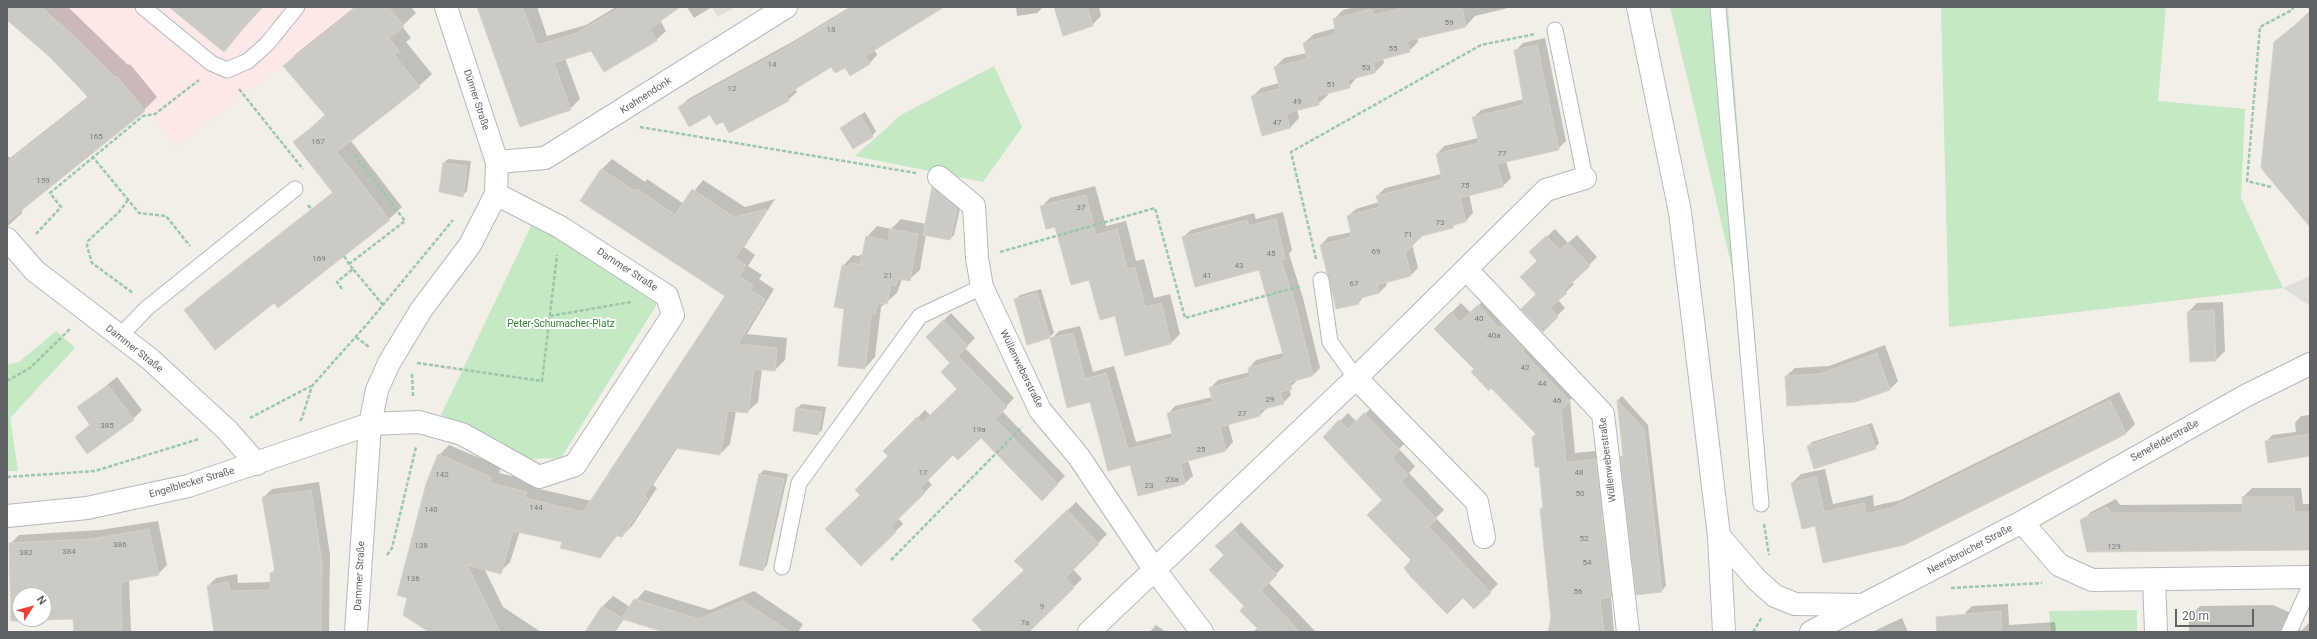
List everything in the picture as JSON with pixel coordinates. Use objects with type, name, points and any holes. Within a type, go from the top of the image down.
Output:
[{"type":"street","name":"Dünner Straße","points":[[446,7],[497,162],[496,194]]},
{"type":"street","name":"Krahnendonk","points":[[497,162],[545,158],[614,117],[786,7]]},
{"type":"street","points":[[1638,7],[1680,212],[1719,536],[1724,632]]},
{"type":"street","name":"Wüllenweberstraße","points":[[939,177],[974,206],[977,258],[982,288],[1040,410],[1079,458],[1154,569],[1202,632]]},
{"type":"street","points":[[1089,632],[1356,378],[1467,270],[1546,190],[1585,178]]},
{"type":"street","name":"Dammer Straße","points":[[356,632],[370,424],[377,390],[389,363],[420,310],[470,245],[496,194],[560,227],[667,296],[673,314],[575,465],[539,477],[462,434],[419,422],[370,424]]},
{"type":"street","name":"Dammer Straße","points":[[13,246],[35,271],[150,359],[227,430],[257,464]]},
{"type":"street","name":"Wüllenweberstraße","points":[[1467,270],[1604,414],[1628,632]]},
{"type":"street","name":"Senefelderstraße","points":[[2022,522],[2247,394],[2310,364]]},
{"type":"street","points":[[1356,378],[1477,502],[1484,537]]},
{"type":"street","name":"Engelblecker Straße","points":[[7,516],[87,508],[188,486],[257,464],[370,424]]},
{"type":"street","name":"Neersbroicher Straße","points":[[1811,632],[2022,522],[2059,565],[2092,580],[2310,577]]},
{"type":"street","points":[[1719,536],[1757,580],[1776,596],[1795,604],[1862,605]]},
{"type":"street","points":[[2154,580],[2156,632]]},
{"type":"lane","points":[[143,7],[211,63],[226,70],[248,61],[267,44],[297,7]]},
{"type":"lane","points":[[1718,7],[1761,504]]},
{"type":"lane","points":[[1555,30],[1585,178]]},
{"type":"lane","points":[[120,336],[147,308],[295,189]]},
{"type":"lane","points":[[1321,280],[1330,342],[1356,378]]},
{"type":"lane","points":[[782,567],[799,483],[920,316],[982,288]]},
{"type":"lane","points":[[2289,632],[2310,586]]},
{"type":"path","points":[[2271,187],[2247,181],[2260,27],[2292,10],[2293,7]]},
{"type":"path","points":[[977,258],[1155,208],[1185,318],[1321,280],[1291,152],[1481,45],[1555,30]]},
{"type":"path","points":[[13,246],[61,207],[50,193],[92,156],[143,116],[155,114],[198,80]]},
{"type":"path","points":[[242,92],[306,173]]},
{"type":"path","points":[[614,117],[639,127],[939,177]]},
{"type":"path","points":[[349,264],[405,222],[354,154]]},
{"type":"path","points":[[92,156],[139,213],[166,216],[191,250]]},
{"type":"path","points":[[128,200],[120,212],[88,241],[87,246],[92,263],[137,294]]},
{"type":"path","points":[[305,201],[312,210]]},
{"type":"path","points":[[7,477],[95,471],[227,430],[312,386],[383,305],[456,217]]},
{"type":"path","points":[[412,363],[542,381],[560,227]]},
{"type":"path","points":[[344,256],[383,305]]},
{"type":"path","points":[[342,289],[337,282],[354,269]]},
{"type":"path","points":[[550,316],[667,296]]},
{"type":"path","points":[[7,381],[30,368],[87,312]]},
{"type":"path","points":[[386,557],[392,548],[419,433],[418,406],[412,394],[412,370]]},
{"type":"path","points":[[297,424],[302,418],[312,386]]},
{"type":"path","points":[[891,560],[1040,410]]},
{"type":"path","points":[[1944,588],[2045,583]]},
{"type":"shaded area","points":[[55,7],[357,7],[177,146],[117,76],[115,77],[49,14]]},
{"type":"shaded area","points":[[712,7],[735,7],[718,17]]},
{"type":"shaded area","points":[[2310,276],[2310,306],[2283,288]]},
{"type":"green space","points":[[1670,7],[1728,7],[1758,380],[1695,110]]},
{"type":"green space","points":[[1941,7],[2166,7],[2158,101],[2245,109],[2241,198],[2283,288],[1949,327]]},
{"type":"green space","points":[[994,66],[1022,127],[983,182],[855,156],[901,115]]},
{"type":"green space","name":"Peter-Schumacher-Platz","points":[[533,222],[657,304],[561,458],[531,459],[441,415]]},
{"type":"green space","points":[[56,331],[75,348],[10,418],[18,471],[7,471],[7,365],[19,362]]},
{"type":"green space","points":[[2137,610],[2137,632],[2051,632],[2049,611]]},
{"type":"building","points":[[7,7],[41,7],[73,35],[115,77],[117,76],[145,111],[7,222],[7,162],[89,98],[51,58],[7,20]]},
{"type":"building","points":[[169,7],[261,7],[224,52]]},
{"type":"building","points":[[357,7],[388,7],[404,26],[389,38],[399,51],[394,55],[420,87],[337,152],[390,220],[278,308],[274,303],[215,350],[184,310],[333,193],[293,142],[326,116],[283,66]]},
{"type":"building","points":[[477,7],[522,7],[537,45],[575,34],[621,7],[680,7],[650,29],[657,41],[604,72],[591,51],[554,63],[571,110],[520,127]]},
{"type":"building","points":[[853,7],[944,7],[865,56],[870,64],[850,76],[845,68],[835,73],[831,67],[786,95],[789,101],[729,133],[723,122],[716,125],[710,115],[689,127],[678,107],[782,50]]},
{"type":"building","points":[[1054,7],[1087,7],[1093,26],[1063,36]]},
{"type":"building","points":[[1406,7],[1462,7],[1466,27],[1407,41],[1410,52],[1373,62],[1375,73],[1348,80],[1350,88],[1317,96],[1319,105],[1286,113],[1290,128],[1262,136],[1251,96],[1280,89],[1274,67],[1307,59],[1303,43],[1336,34],[1333,19],[1372,9],[1374,15]]},
{"type":"building","points":[[2310,13],[2310,227],[2261,168],[2274,42]]},
{"type":"building","points":[[1537,45],[1559,150],[1497,164],[1503,187],[1460,198],[1466,222],[1453,225],[1453,228],[1422,236],[1405,253],[1411,276],[1377,285],[1379,293],[1358,299],[1359,304],[1336,309],[1320,245],[1352,237],[1347,216],[1380,207],[1376,196],[1442,179],[1436,154],[1479,143],[1472,117],[1524,105],[1514,50]]},
{"type":"building","points":[[860,115],[873,137],[853,149],[840,128]]},
{"type":"building","points":[[443,163],[467,166],[463,197],[439,192]]},
{"type":"building","points":[[601,169],[635,191],[637,189],[675,215],[692,189],[734,217],[767,209],[735,258],[746,265],[739,276],[753,285],[750,290],[765,299],[738,344],[777,348],[775,371],[754,369],[748,413],[728,411],[720,455],[675,448],[644,496],[648,498],[622,537],[616,536],[600,558],[560,548],[562,542],[513,531],[501,574],[467,565],[500,632],[429,632],[403,615],[407,598],[397,595],[426,484],[438,454],[491,477],[490,483],[527,492],[525,498],[583,512],[725,296],[580,201]]},
{"type":"building","points":[[932,187],[957,209],[950,240],[923,235]]},
{"type":"building","points":[[1086,195],[1096,235],[1117,229],[1127,269],[1135,267],[1145,307],[1161,303],[1171,344],[1125,356],[1115,316],[1100,320],[1089,280],[1071,285],[1055,227],[1046,229],[1040,206]]},
{"type":"building","points":[[1276,219],[1285,259],[1281,260],[1296,306],[1313,376],[1290,382],[1292,389],[1280,392],[1284,404],[1259,410],[1260,416],[1220,427],[1226,451],[1180,463],[1185,484],[1138,496],[1130,465],[1108,471],[1090,402],[1067,408],[1050,338],[1073,333],[1085,379],[1106,373],[1128,449],[1173,438],[1167,413],[1213,402],[1209,388],[1250,377],[1248,368],[1284,358],[1259,270],[1195,287],[1182,237],[1247,220],[1249,226]]},
{"type":"building","points":[[890,229],[918,234],[910,281],[897,279],[896,286],[891,284],[887,304],[878,303],[875,314],[871,314],[865,369],[838,366],[844,309],[834,307],[842,265],[849,267],[850,263],[860,265],[866,236],[888,241]]},
{"type":"building","points":[[1546,236],[1560,250],[1568,242],[1590,266],[1564,290],[1567,293],[1550,308],[1558,317],[1543,332],[1521,309],[1536,294],[1520,277],[1537,261],[1529,252]]},
{"type":"building","points":[[1037,293],[1050,338],[1027,345],[1014,299]]},
{"type":"building","points":[[1478,305],[1499,328],[1502,326],[1524,349],[1522,351],[1570,401],[1561,411],[1566,463],[1596,459],[1611,597],[1600,599],[1604,632],[1548,632],[1551,618],[1540,509],[1543,508],[1539,467],[1535,467],[1532,437],[1536,434],[1491,388],[1489,391],[1471,372],[1474,369],[1434,329],[1451,312],[1460,322]]},
{"type":"building","points":[[2214,310],[2216,361],[2190,362],[2187,312]]},
{"type":"building","points":[[943,320],[968,346],[958,356],[1007,407],[995,419],[1058,484],[1042,501],[981,438],[958,460],[953,455],[920,488],[925,493],[891,526],[896,532],[861,566],[825,529],[860,495],[855,490],[888,456],[883,451],[917,417],[922,423],[957,389],[941,372],[950,363],[926,337]]},
{"type":"building","points":[[1877,353],[1890,390],[1855,402],[1787,406],[1785,376],[1820,374]]},
{"type":"building","points":[[108,385],[134,420],[87,454],[75,437],[90,425],[77,407]]},
{"type":"building","points":[[1617,400],[1644,429],[1662,592],[1636,595],[1620,457],[1623,456]]},
{"type":"building","points":[[2110,400],[2126,434],[1904,545],[1823,563],[1815,526],[1802,529],[1791,483],[1816,477],[1824,512],[1864,503],[1866,514],[1891,508]]},
{"type":"building","points":[[796,408],[822,412],[818,435],[793,431]]},
{"type":"building","points":[[1364,413],[1400,450],[1392,458],[1408,475],[1401,482],[1437,519],[1429,527],[1491,593],[1474,609],[1463,598],[1447,614],[1411,577],[1404,568],[1411,560],[1367,515],[1382,500],[1323,437],[1339,420],[1348,429]]},
{"type":"building","points":[[1868,426],[1876,449],[1814,469],[1807,446]]},
{"type":"building","points":[[2310,434],[2310,456],[2268,463],[2265,441]]},
{"type":"building","points":[[759,474],[784,479],[763,571],[739,565]]},
{"type":"building","points":[[311,490],[322,564],[321,632],[214,632],[207,586],[228,582],[230,591],[270,590],[270,573],[275,572],[262,497]]},
{"type":"building","points":[[2242,497],[2293,497],[2295,512],[2310,512],[2310,550],[2087,552],[2080,520],[2107,507],[2111,513],[2243,513]]},
{"type":"building","points":[[1067,510],[1099,544],[1065,578],[1074,588],[1029,632],[983,632],[972,620],[1024,570],[1014,561]]},
{"type":"building","points":[[149,529],[159,575],[121,582],[122,632],[74,632],[73,619],[52,620],[52,587],[12,587],[11,621],[9,543],[91,539]]},
{"type":"building","points":[[1233,530],[1277,575],[1261,591],[1300,632],[1261,632],[1240,611],[1244,606],[1209,570],[1224,555],[1215,546]]},
{"type":"building","points":[[634,599],[699,619],[743,601],[790,632],[664,632],[622,619],[613,632],[585,632],[602,606],[622,618]]},
{"type":"building","points":[[2001,611],[2002,632],[1937,632],[1936,617]]}]
